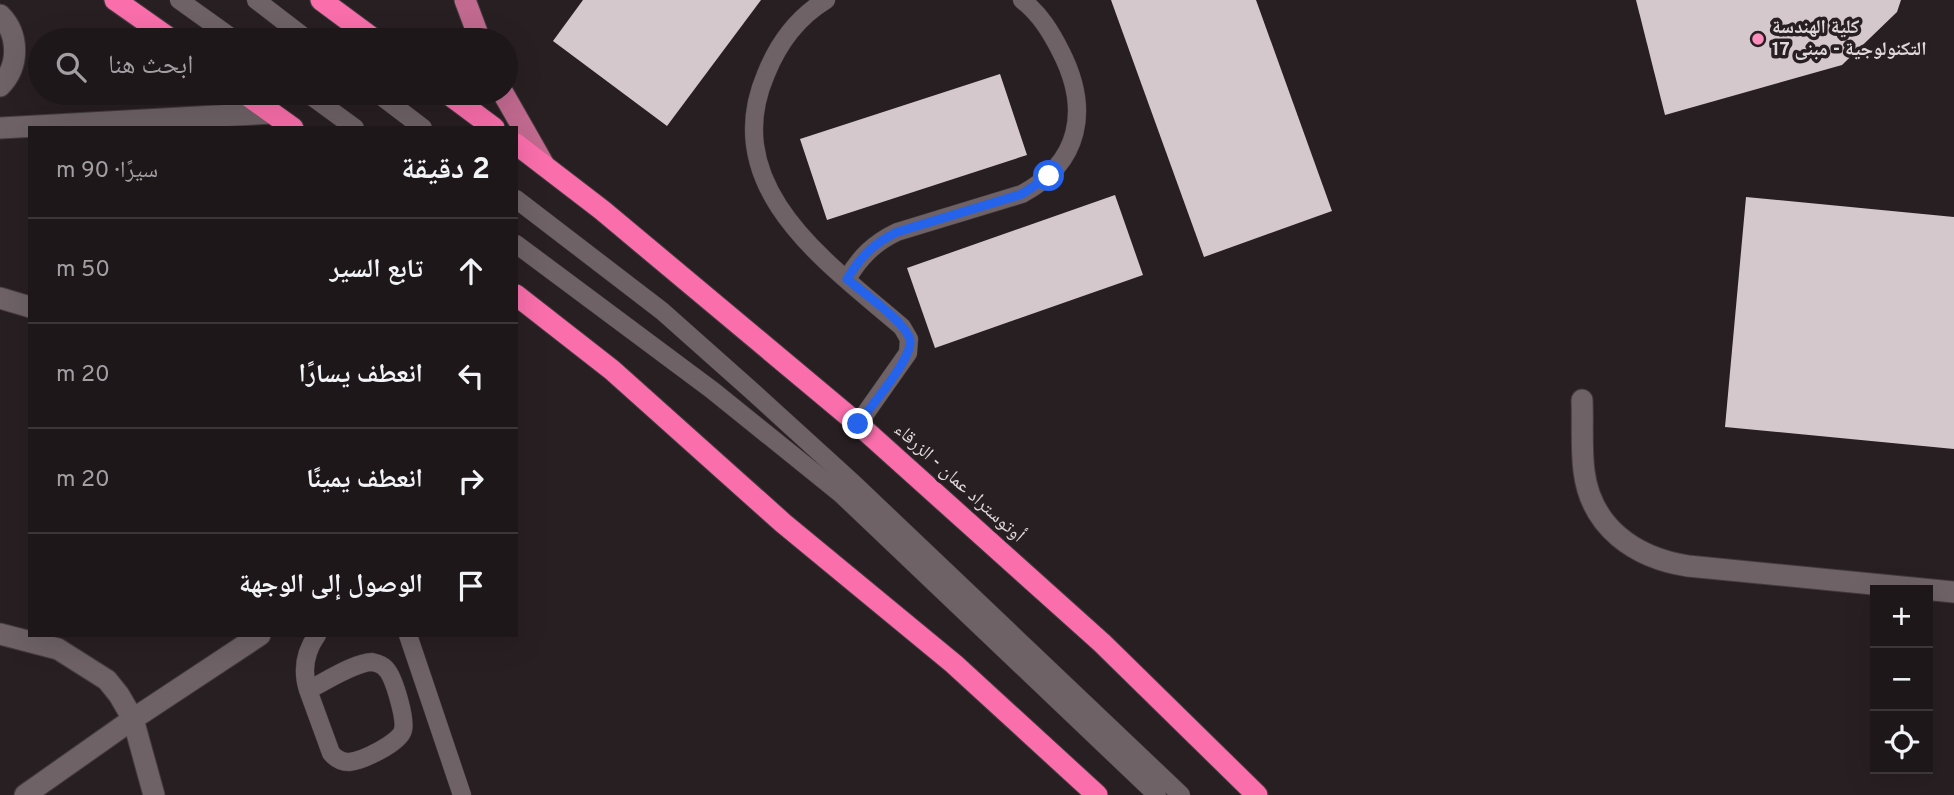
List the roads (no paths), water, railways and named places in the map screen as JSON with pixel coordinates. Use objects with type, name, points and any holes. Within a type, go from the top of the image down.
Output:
[{"type":"highway","points":[[115,0],[155,28]]},
{"type":"highway","points":[[321,0],[359,28]]},
{"type":"highway","points":[[261,105],[290,126]]},
{"type":"highway","points":[[463,105],[491,126]]},
{"type":"highway","name":"أوتوستراد عمان - الزرقاء","points":[[518,145],[544,164],[858,424],[1102,643],[1256,795]]},
{"type":"highway","points":[[518,297],[612,370],[783,523],[954,664],[1097,795]]},
{"type":"main road","points":[[465,0],[476,28]]},
{"type":"main road","points":[[510,105],[544,164]]},
{"type":"street","points":[[0,15],[7,22],[15,41],[14,62],[0,86]]},
{"type":"street","points":[[70,126],[174,123],[272,113]]},
{"type":"street","points":[[0,128],[28,127]]},
{"type":"street","points":[[0,298],[28,306]]},
{"type":"street","points":[[1582,400],[1584,472],[1591,496],[1602,519],[1619,538],[1640,553],[1663,562],[1688,566],[1954,592]]},
{"type":"street","points":[[0,634],[58,649],[107,680],[132,719],[155,795]]},
{"type":"street","points":[[25,795],[132,719],[257,637]]},
{"type":"lane","points":[[179,0],[218,28]]},
{"type":"lane","points":[[256,0],[292,28]]},
{"type":"lane","points":[[847,279],[856,264],[881,240],[897,232],[1022,194],[1037,186],[1060,164],[1075,132],[1077,98],[1068,66],[1053,36],[1041,18],[1022,0]]},
{"type":"lane","points":[[816,3],[789,32],[771,61],[762,83],[754,127],[755,149],[763,176],[790,225],[809,246],[902,327],[909,339],[908,353],[858,424]]},
{"type":"lane","points":[[323,105],[352,126]]},
{"type":"lane","points":[[393,105],[420,126]]},
{"type":"lane","points":[[518,201],[662,311],[722,364],[853,483],[1181,795]]},
{"type":"lane","points":[[518,245],[712,390],[841,494],[1157,795]]},
{"type":"lane","points":[[308,690],[362,664],[380,664],[390,675],[404,721],[403,731],[394,742],[351,762],[342,761],[331,753],[308,690],[304,666],[307,652],[316,637]]},
{"type":"lane","points":[[409,637],[461,795]]},
{"type":"place","name":"كلية الهندسة التكنولوجية - مبنى 17","points":[[1758,39]]}]
